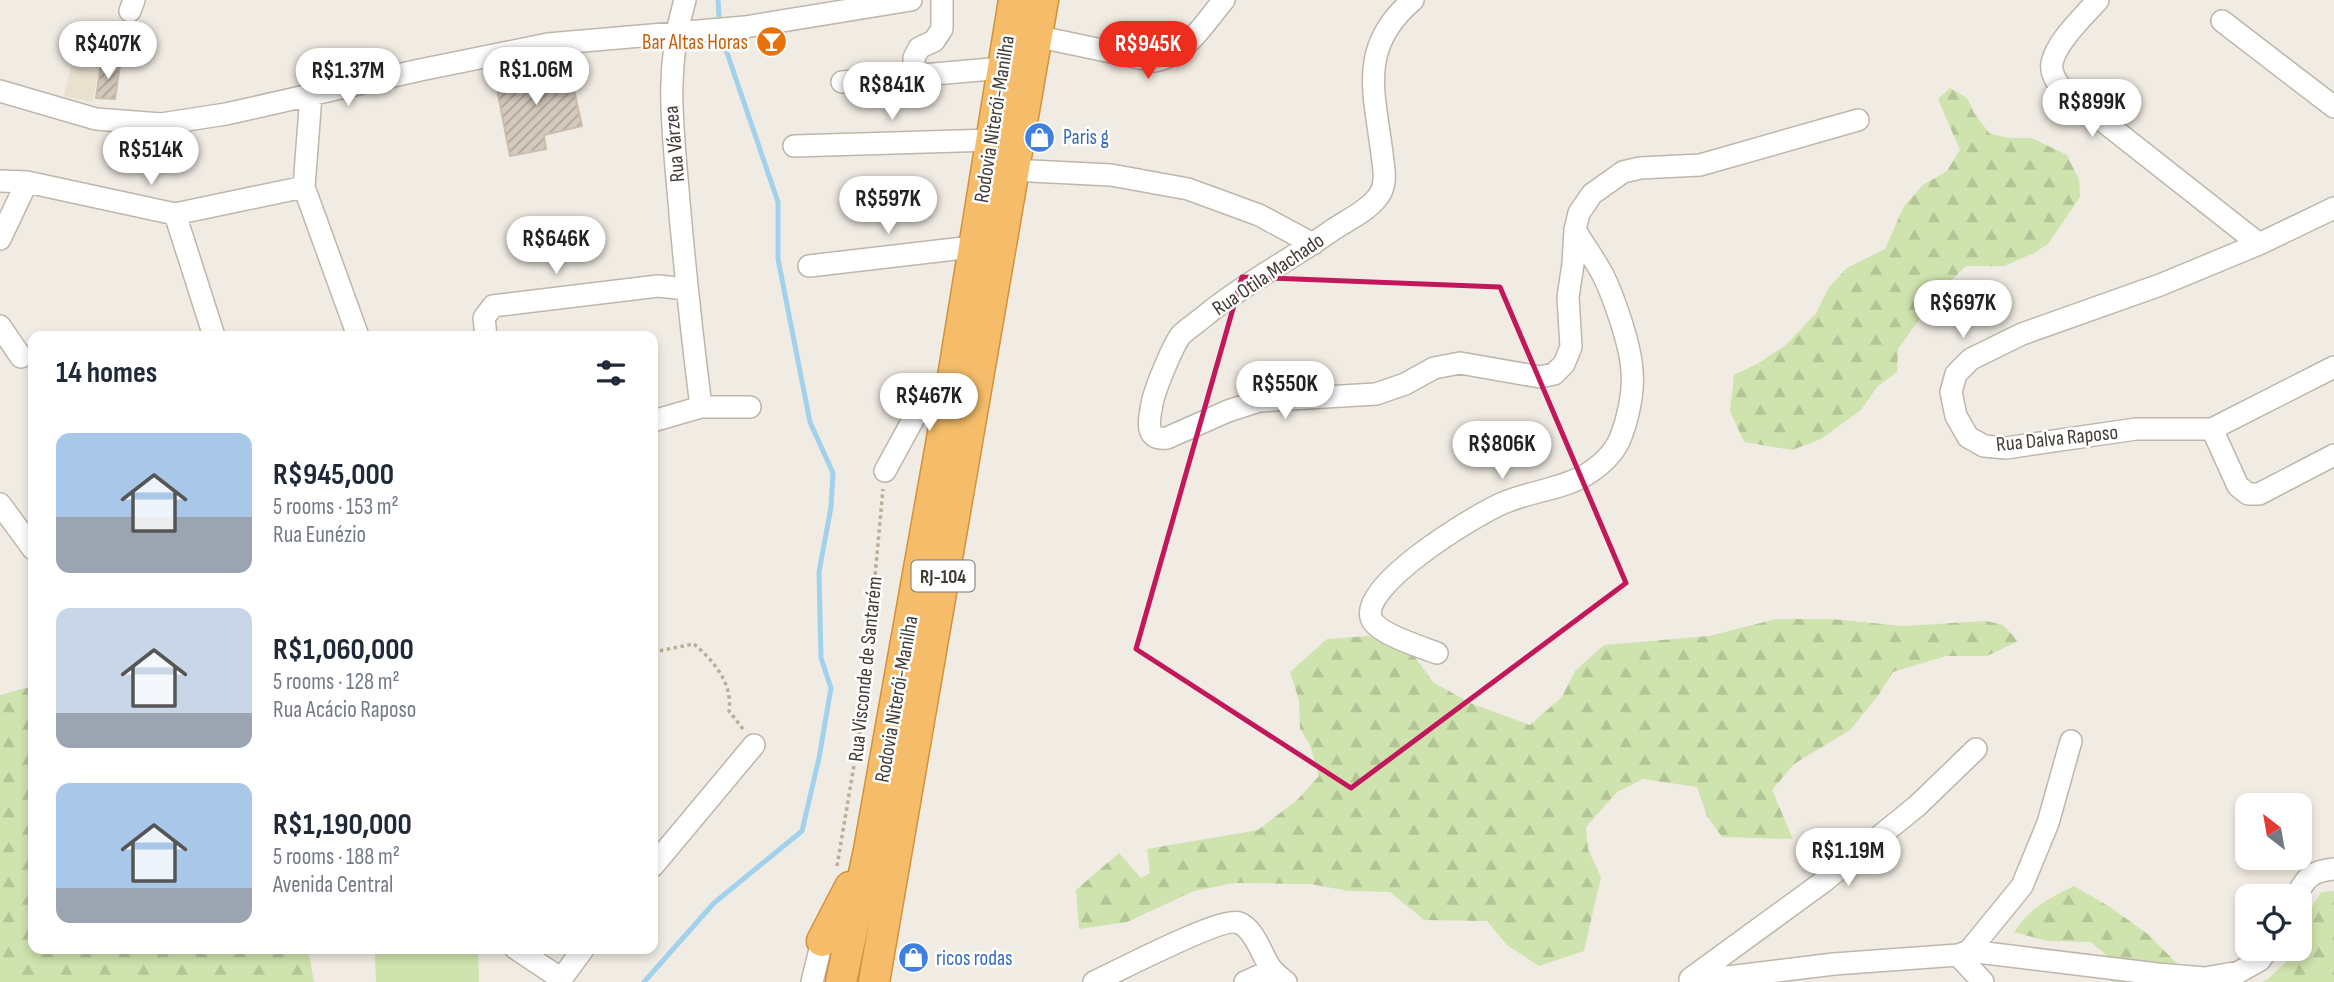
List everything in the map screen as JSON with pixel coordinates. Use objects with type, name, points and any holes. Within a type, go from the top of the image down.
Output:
[{"type":"highway","points":[[995,0],[1004,60]]},
{"type":"highway","name":"Rodovia Niterói-Manilha","points":[[841,982],[869,850],[953,377],[1014,0]]},
{"type":"highway","name":"Rodovia Niterói-Manilha","points":[[874,982],[1043,0]]},
{"type":"highway","points":[[822,941],[869,850]]},
{"type":"street","name":"Rua Várzea","points":[[685,0],[675,33],[670,94],[686,289],[701,407]]},
{"type":"street","points":[[0,91],[96,119],[161,124],[226,114],[548,44],[704,32],[911,0]]},
{"type":"street","points":[[914,76],[914,58],[919,48],[934,41],[942,29],[942,0]]},
{"type":"street","points":[[1035,36],[1154,61],[1167,59],[1177,54],[1224,0]]},
{"type":"street","name":"Rua Otila Machado","points":[[1413,0],[1401,10],[1378,42],[1372,83],[1385,179],[1378,197],[1313,244],[1230,295],[1180,337],[1153,396],[1148,421],[1153,436],[1167,438],[1228,411],[1259,401],[1376,394],[1405,384],[1434,368],[1460,363],[1540,377],[1554,374],[1564,364],[1571,347],[1568,297],[1575,230],[1579,213],[1592,194],[1623,172],[1640,168],[1700,165],[1858,120]]},
{"type":"street","points":[[2098,0],[2059,47],[2051,64],[2054,78],[2061,88],[2259,244]]},
{"type":"street","points":[[2222,21],[2334,107]]},
{"type":"street","points":[[842,82],[914,76],[1004,60]]},
{"type":"street","points":[[311,95],[304,187],[356,331]]},
{"type":"street","points":[[793,146],[992,140]]},
{"type":"street","points":[[1013,170],[1111,175],[1188,189],[1259,215],[1313,244]]},
{"type":"street","points":[[0,181],[27,182],[175,214],[304,187]]},
{"type":"street","points":[[0,239],[27,182]]},
{"type":"street","name":"Rua Dalva Raposo","points":[[2334,208],[2259,244],[2160,285],[2022,334],[1971,359],[1956,374],[1951,392],[1956,416],[1968,437],[1984,446],[2006,448],[2136,429],[2212,429],[2334,367]]},
{"type":"street","points":[[175,214],[212,331]]},
{"type":"street","points":[[1437,653],[1384,631],[1371,618],[1369,608],[1384,584],[1421,553],[1502,503],[1581,478],[1602,464],[1619,440],[1629,408],[1632,371],[1622,328],[1603,276],[1575,230]]},
{"type":"street","points":[[809,265],[972,247]]},
{"type":"street","points":[[485,331],[484,318],[493,306],[658,286],[686,289]]},
{"type":"street","points":[[0,326],[21,357]]},
{"type":"street","points":[[885,471],[926,396],[953,377]]},
{"type":"street","points":[[658,420],[701,407],[750,407]]},
{"type":"street","points":[[2212,429],[2238,486],[2248,494],[2259,494],[2334,455]]},
{"type":"street","points":[[0,504],[28,542]]},
{"type":"street","points":[[1964,953],[2022,886],[2048,823],[2071,741]]},
{"type":"street","points":[[658,860],[754,745]]},
{"type":"street","points":[[1690,979],[1844,865],[1917,806],[1976,750]]},
{"type":"street","points":[[2303,884],[2316,872],[2334,869]]},
{"type":"street","points":[[1094,982],[1208,929],[1231,922],[1240,923],[1249,931],[1279,976],[1245,982]]},
{"type":"street","points":[[812,982],[822,941]]},
{"type":"street","points":[[1964,953],[1983,982]]},
{"type":"street","points":[[1690,979],[1964,953],[2206,978],[2238,972],[2258,961]]},
{"type":"street","points":[[523,954],[559,980],[579,954]]},
{"type":"path","name":"Rua Visconde de Santarém","points":[[835,874],[862,718],[885,471]]},
{"type":"path","points":[[658,651],[694,645],[714,661],[731,697],[729,711],[754,745]]},
{"type":"highlighted area","points":[[1242,277],[1500,287],[1626,583],[1351,788],[1136,649]]},
{"type":"shaded area","points":[[71,67],[98,71],[93,102],[64,96]]},
{"type":"green space","points":[[1950,88],[1967,98],[1974,113],[1990,134],[2009,138],[2032,138],[2067,155],[2079,180],[2080,197],[2048,244],[2004,266],[1966,266],[1939,292],[1898,349],[1897,372],[1877,387],[1861,410],[1821,439],[1792,450],[1744,442],[1730,411],[1734,375],[1786,345],[1816,313],[1829,287],[1847,268],[1885,249],[1904,206],[1923,185],[1947,171],[1960,150],[1938,99]]},
{"type":"green space","points":[[1776,619],[1831,619],[1903,626],[1986,621],[2003,625],[2018,641],[1987,656],[1946,656],[1893,672],[1850,730],[1794,764],[1772,790],[1793,839],[1722,837],[1707,816],[1697,787],[1643,779],[1617,792],[1586,827],[1588,849],[1601,877],[1584,951],[1539,966],[1507,945],[1487,921],[1424,920],[1390,892],[1348,891],[1311,884],[1234,883],[1194,891],[1127,922],[1079,929],[1076,890],[1119,853],[1141,878],[1150,873],[1147,849],[1258,830],[1298,799],[1319,776],[1310,745],[1300,729],[1299,700],[1290,672],[1327,639],[1368,636],[1401,647],[1414,656],[1433,682],[1470,703],[1530,725],[1562,697],[1575,671],[1604,645],[1709,636]]},
{"type":"green space","points":[[28,687],[28,954],[309,954],[314,982],[0,982],[0,695]]},
{"type":"green space","points":[[2074,886],[2110,907],[2149,935],[2195,982],[2111,982],[2108,957],[2091,942],[2047,941],[2014,932],[2041,904]]},
{"type":"green space","points":[[2334,891],[2334,982],[2261,982],[2267,980],[2287,961],[2312,961],[2312,907],[2321,892]]},
{"type":"green space","points":[[375,954],[478,954],[479,982],[376,982]]},
{"type":"building","points":[[101,63],[120,65],[115,99],[96,98]]},
{"type":"building","points":[[530,67],[532,75],[569,68],[582,126],[544,135],[546,149],[510,156],[494,74]]},
{"type":"waterway","points":[[718,0],[719,16]]},
{"type":"waterway","points":[[644,982],[714,903],[802,831],[819,758],[831,688],[821,658],[819,572],[831,507],[833,473],[810,422],[778,259],[778,202],[724,44]]},
{"type":"place","name":"Bar Altas Horas","points":[[771,42]]},
{"type":"place","name":"Paris g","points":[[1040,137]]},
{"type":"place","name":"ricos rodas","points":[[913,958]]}]
